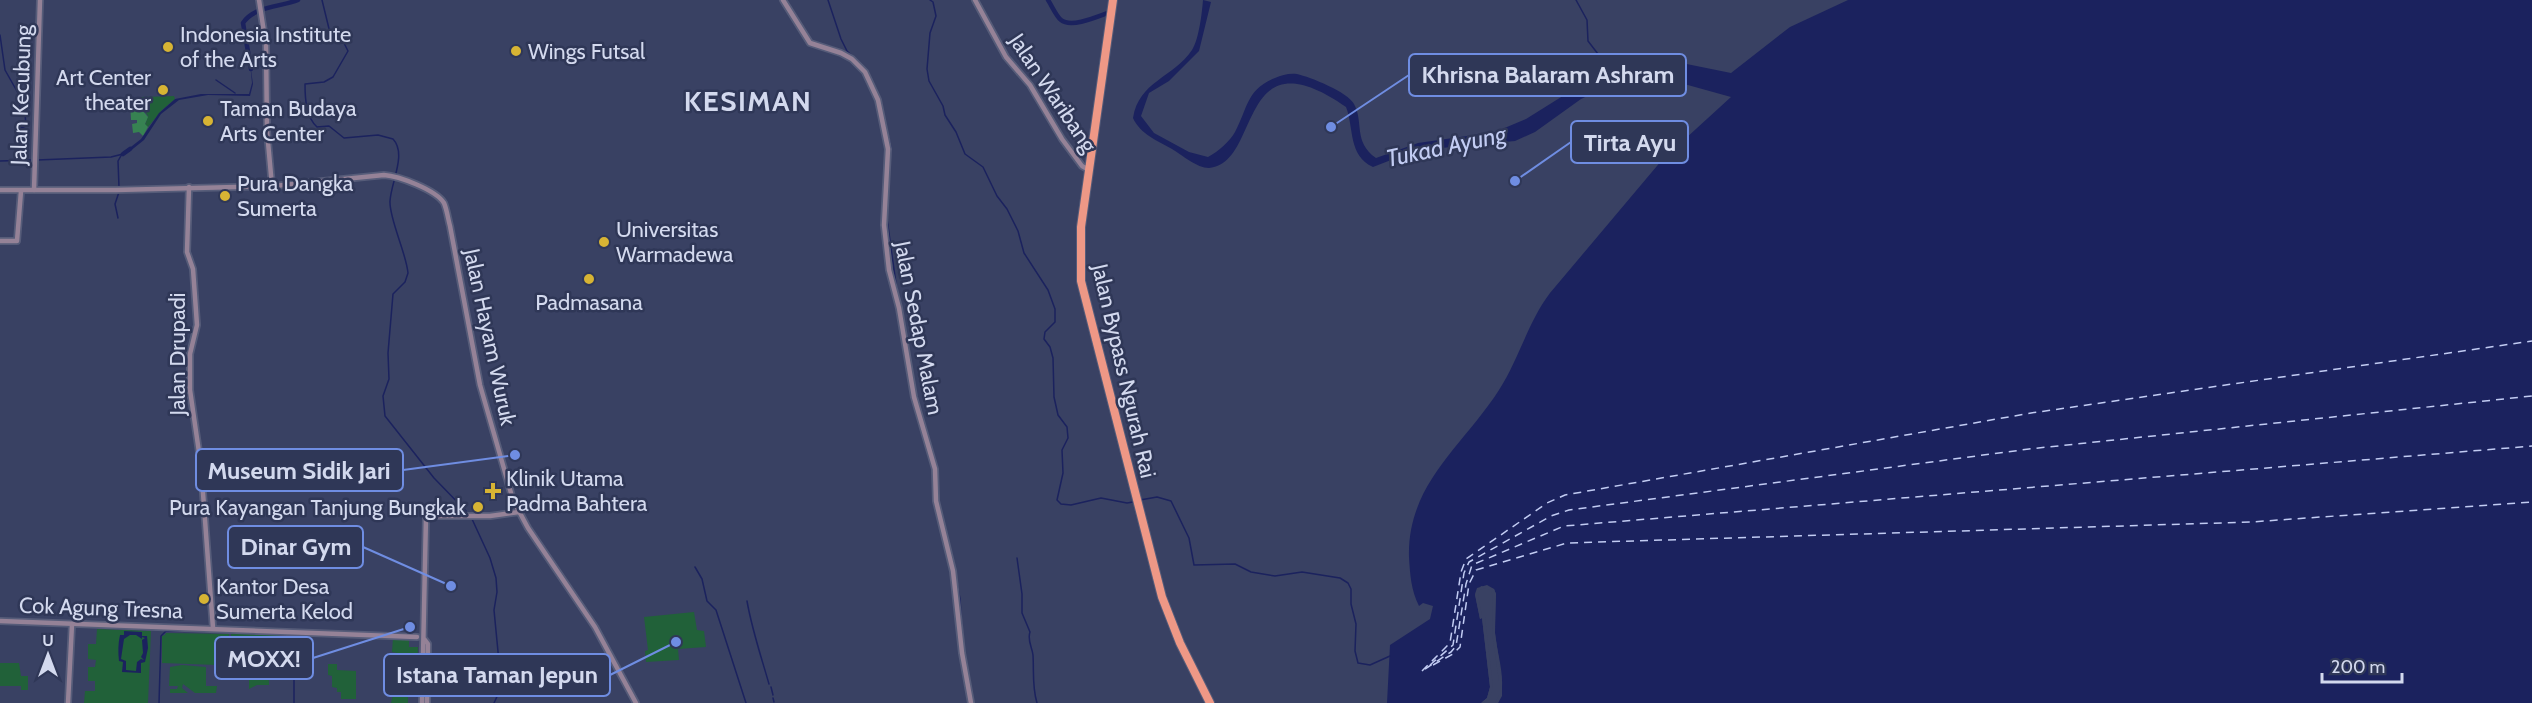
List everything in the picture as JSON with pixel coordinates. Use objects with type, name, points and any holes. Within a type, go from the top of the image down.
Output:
[{"type":"highway","name":"Jalan Bypass Ngurah Rai","points":[[1110,2],[1080,227],[1081,281],[1092,336],[1165,621],[1208,703]]},
{"type":"street","name":"Jalan Kecubung","points":[[34,190],[40,0]]},
{"type":"street","points":[[259,0],[266,45],[268,137],[272,186]]},
{"type":"street","name":"Jalan Sedap Malam","points":[[783,0],[808,41],[818,47],[842,52],[852,59],[865,72],[878,100],[888,149],[884,225],[889,270],[899,308],[914,398],[935,470],[936,501],[954,571],[962,653],[971,703]]},
{"type":"street","name":"Jalan Waribang","points":[[975,0],[1006,57],[1033,88],[1062,139],[1087,169]]},
{"type":"street","name":"Jalan Hayam Wuruk","points":[[0,190],[272,186],[394,176],[439,199],[450,230],[480,385],[505,476],[519,512],[595,627],[636,703]]},
{"type":"street","name":"Jalan Drupadi","points":[[189,187],[187,251],[193,269],[197,325],[190,354],[190,390],[201,466],[213,628]]},
{"type":"street","points":[[0,241],[16,241],[21,191]]},
{"type":"street","points":[[422,703],[426,516],[502,516],[519,512]]},
{"type":"street","name":"Cok Agung Tresna","points":[[0,621],[417,637]]},
{"type":"street","points":[[68,703],[72,624]]},
{"type":"street","points":[[423,629],[417,637],[428,644],[427,703]]},
{"type":"green space","points":[[174,96],[175,99],[148,127],[145,125],[148,116],[136,98],[139,100],[142,97]]},
{"type":"green space","points":[[130,101],[135,101],[148,117],[145,124],[148,127],[143,136],[139,132],[133,133],[132,124],[137,123],[137,120],[131,120]]},
{"type":"green space","points":[[694,612],[697,630],[704,631],[706,647],[678,649],[679,660],[646,662],[645,651],[648,650],[644,617]]},
{"type":"green space","points":[[97,629],[151,631],[148,703],[84,703],[85,691],[95,691],[95,681],[88,681],[88,667],[95,667],[96,660],[88,659],[88,644],[96,644]]},
{"type":"green space","points":[[166,633],[229,634],[229,642],[217,642],[217,665],[162,663],[162,636]]},
{"type":"green space","points":[[231,634],[280,635],[279,653],[268,656],[269,685],[257,685],[249,689],[249,667],[240,667],[241,650],[250,650],[258,645],[250,649],[231,649]]},
{"type":"green space","points":[[393,638],[409,639],[409,647],[418,647],[417,692],[408,691],[408,703],[391,703],[396,682],[410,684],[411,677],[408,670],[398,670],[397,653],[392,652]]},
{"type":"green space","points":[[0,663],[19,663],[21,676],[28,676],[28,690],[21,690],[21,686],[0,686]]},
{"type":"green space","points":[[328,664],[337,664],[337,670],[356,671],[356,699],[341,699],[341,692],[337,692],[337,688],[332,687],[332,676],[328,675]]},
{"type":"green space","points":[[182,665],[206,667],[206,686],[217,686],[216,693],[195,693],[183,684],[182,688],[188,693],[170,693],[170,689],[177,689],[178,686],[169,686],[170,667]]},
{"type":"water","points":[[1203,0],[1211,2],[1199,51],[1169,81],[1149,93],[1141,116],[1154,133],[1189,152],[1208,157],[1227,143],[1233,135],[1249,100],[1258,88],[1278,77],[1297,74],[1328,86],[1350,99],[1357,111],[1364,145],[1376,158],[1418,143],[1495,132],[1526,119],[1606,69],[1625,62],[1657,58],[1731,73],[1790,27],[1848,0],[2532,0],[2532,703],[1498,703],[1502,678],[1495,633],[1496,594],[1494,589],[1481,586],[1475,595],[1480,619],[1482,618],[1490,687],[1487,698],[1481,703],[1387,703],[1390,645],[1430,619],[1433,606],[1423,603],[1419,606],[1416,600],[1410,576],[1409,557],[1411,531],[1417,508],[1427,487],[1499,390],[1542,304],[1550,293],[1662,160],[1731,97],[1659,77],[1627,77],[1581,99],[1535,132],[1515,141],[1409,153],[1373,167],[1359,156],[1346,107],[1311,88],[1286,84],[1268,92],[1256,107],[1237,146],[1226,161],[1209,168],[1195,164],[1150,136],[1136,124],[1133,118],[1142,96],[1192,50],[1198,33]]},
{"type":"water","points":[[250,63],[253,84],[250,96],[208,95],[179,100],[161,114],[144,140],[129,152],[127,150],[141,139],[159,113],[175,99],[201,94],[249,94],[252,83]]},
{"type":"water","points":[[124,631],[142,632],[142,636],[147,636],[148,648],[145,662],[141,663],[141,673],[122,672],[123,662],[119,661],[119,645],[120,635],[124,635]],"holes":[[[130,635],[145,638],[142,640],[141,657],[144,660],[137,662],[136,671],[126,670],[126,661],[121,659],[124,639]]]},
{"type":"pier","points":[[1487,585],[1494,589],[1496,594],[1495,633],[1502,681],[1502,696],[1498,703],[1495,703],[1499,695],[1499,681],[1492,633],[1493,595],[1486,588],[1480,590],[1478,595],[1482,615],[1485,617],[1493,687],[1489,700],[1481,703],[1487,698],[1490,687],[1482,618],[1480,619],[1475,594],[1477,588]]},
{"type":"waterway","points":[[251,69],[243,23],[248,17],[261,10],[298,0]]},
{"type":"waterway","points":[[322,0],[332,41],[344,43],[348,51],[333,77],[324,82],[305,84],[310,118],[317,127],[329,126],[344,138],[378,135],[393,139],[399,152],[390,208],[408,273],[405,282],[393,294],[388,353],[389,379],[383,396],[385,416],[434,478],[466,511]]},
{"type":"waterway","points":[[828,0],[847,51],[863,67]]},
{"type":"waterway","points":[[930,0],[933,2],[936,16],[930,33],[927,69],[929,81],[965,154],[983,167],[997,196],[1007,209],[1018,231],[1024,253],[1048,290],[1055,309],[1055,322],[1045,332],[1044,339],[1050,347],[1053,358],[1054,397],[1058,415],[1067,427],[1068,438],[1062,450],[1063,473],[1057,500],[1061,504],[1071,505],[1101,498],[1133,502]]},
{"type":"waterway","name":"Tukad Ayung","points":[[1048,0],[1059,18],[1066,22],[1079,22],[1113,11]]},
{"type":"waterway","points":[[1576,0],[1587,20],[1588,41],[1608,67]]},
{"type":"waterway","points":[[0,35],[5,70],[18,93],[20,108],[25,113],[26,126],[21,128],[22,156]]},
{"type":"waterway","points":[[216,80],[235,93]]},
{"type":"waterway","points":[[871,81],[878,96]]},
{"type":"waterway","points":[[885,124],[891,147],[889,172]]},
{"type":"waterway","points":[[123,154],[130,149]]},
{"type":"waterway","points":[[119,187],[118,161],[122,154]]},
{"type":"waterway","points":[[37,160],[111,157],[123,154]]},
{"type":"waterway","points":[[0,161],[32,160]]},
{"type":"waterway","points":[[118,218],[115,204],[119,192]]},
{"type":"waterway","points":[[887,219],[897,291]]},
{"type":"waterway","points":[[898,296],[911,365]]},
{"type":"waterway","points":[[937,474],[938,490]]},
{"type":"waterway","points":[[1140,500],[1157,497],[1171,501],[1189,538],[1194,565],[1235,564],[1251,572],[1275,576],[1302,572],[1340,578],[1348,583],[1351,589],[1351,604],[1356,624],[1355,651],[1358,663],[1370,665],[1390,656]]},
{"type":"waterway","points":[[472,519],[490,558],[496,578],[497,592],[494,610],[499,662]]},
{"type":"waterway","points":[[1017,558],[1022,613],[1030,632],[1037,703]]},
{"type":"waterway","points":[[953,563],[960,599],[962,633]]},
{"type":"waterway","points":[[695,567],[702,579],[707,601],[716,610],[746,703]]},
{"type":"waterway","points":[[747,601],[769,684]]},
{"type":"waterway","points":[[159,703],[161,636],[166,631],[229,632]]},
{"type":"waterway","points":[[232,633],[266,633]]},
{"type":"waterway","points":[[294,635],[294,703]]},
{"type":"waterway","points":[[499,666],[499,684]]},
{"type":"waterway","points":[[771,687],[773,695]]},
{"type":"waterway","points":[[494,703],[500,690]]},
{"type":"waterway","points":[[972,694],[973,703]]},
{"type":"waterway","points":[[773,698],[774,702]]},
{"type":"ferry route","points":[[1422,671],[1450,643],[1461,572],[1466,559],[1547,503],[1565,495],[2031,413],[2532,341]]},
{"type":"ferry route","points":[[1430,665],[1453,645],[1464,573],[1469,562],[1551,516],[1569,510],[2029,449],[2532,396]]},
{"type":"ferry route","points":[[1425,669],[1451,652],[1456,646],[1466,584],[1472,565],[1564,526],[2532,446]]},
{"type":"ferry route","points":[[1433,665],[1453,654],[1460,647],[1469,584],[1476,570],[1567,543],[2251,522],[2532,502]]},
{"type":"place","name":"Indonesia Institute of the Arts","points":[[168,47]]},
{"type":"place","name":"Wings Futsal","points":[[516,51]]},
{"type":"place","name":"Art Center theater","points":[[163,90]]},
{"type":"place","name":"Taman Budaya Arts Center","points":[[208,121]]},
{"type":"place","name":"Khrisna Balaram Ashram","points":[[1331,127]]},
{"type":"place","name":"Tirta Ayu","points":[[1515,181]]},
{"type":"place","name":"Pura Dangka Sumerta","points":[[225,196]]},
{"type":"place","name":"Universitas Warmadewa","points":[[604,242]]},
{"type":"place","name":"Padmasana","points":[[589,279]]},
{"type":"place","name":"Museum Sidik Jari","points":[[515,455]]},
{"type":"place","name":"Klinik Utama Padma Bahtera","points":[[493,491]]},
{"type":"place","name":"Pura Kayangan Tanjung Bungkak","points":[[478,507]]},
{"type":"place","name":"Dinar Gym","points":[[451,586]]},
{"type":"place","name":"Kantor Desa Sumerta Kelod","points":[[204,599]]},
{"type":"place","name":"MOXX!","points":[[410,627]]},
{"type":"place","name":"Istana Taman Jepun","points":[[676,642]]},
{"type":"district","name":"KESIMAN","points":[[748,101]]}]
